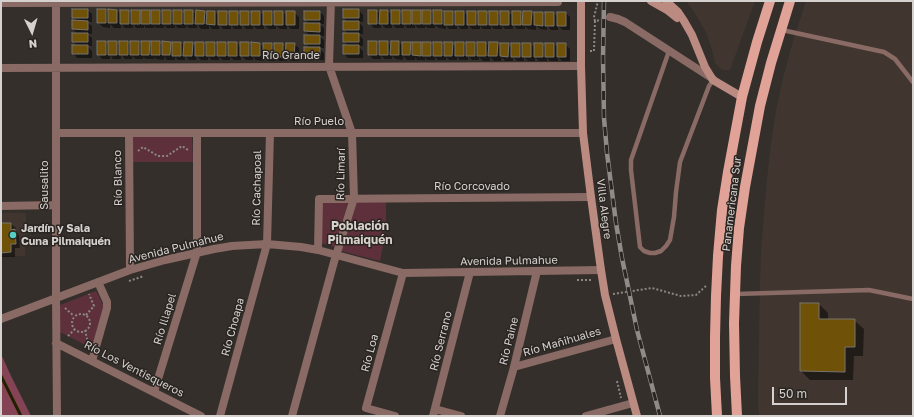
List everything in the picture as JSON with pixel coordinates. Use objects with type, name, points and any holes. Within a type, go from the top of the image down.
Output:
[{"type":"main road","name":"Villa Alegre","points":[[581,1],[583,133],[591,197],[606,295],[616,339],[637,416]]},
{"type":"main road","points":[[651,1],[675,16],[689,30]]},
{"type":"main road","points":[[666,1],[678,12],[684,21],[692,35],[705,67],[713,80],[742,97]]},
{"type":"main road","name":"Panamericana Sur","points":[[717,416],[715,337],[717,278],[726,180],[742,97],[770,1]]},
{"type":"main road","name":"Panamericana Sur","points":[[737,416],[734,353],[735,294],[739,228],[748,167],[760,106],[790,1]]},
{"type":"street","name":"Río Limarí","points":[[292,416],[336,255],[354,198],[352,133],[330,66],[331,2]]},
{"type":"street","points":[[1,3],[558,2]]},
{"type":"street","name":"Sausalito","points":[[56,3],[56,298],[59,306],[56,342],[57,416]]},
{"type":"street","points":[[610,17],[625,22],[713,80]]},
{"type":"street","name":"Río Grande","points":[[1,68],[581,66]]},
{"type":"street","name":"Río Puelo","points":[[56,133],[583,133]]},
{"type":"street","name":"Río Blanco","points":[[129,133],[130,270]]},
{"type":"street","name":"Río Illapel","points":[[154,392],[197,252],[197,133]]},
{"type":"street","name":"Río Cachapoal","points":[[267,244],[270,133]]},
{"type":"street","name":"Río Corcovado","points":[[318,250],[319,199],[591,197]]},
{"type":"street","points":[[1,206],[56,205]]},
{"type":"street","name":"Avenida Pulmahue","points":[[1,319],[130,270],[197,252],[232,246],[267,244],[301,247],[318,250],[403,273],[601,270]]},
{"type":"street","name":"Río Choapa","points":[[220,416],[267,244]]},
{"type":"street","name":"Río Paine","points":[[500,416],[538,271]]},
{"type":"street","name":"Río Serrano","points":[[434,412],[470,272]]},
{"type":"street","name":"Río Loa","points":[[395,416],[366,408],[403,273]]},
{"type":"street","points":[[92,360],[106,308],[106,302],[98,282]]},
{"type":"street","name":"Río Mañihuales","points":[[514,367],[616,339]]},
{"type":"street","name":"Río Los Ventisqueros","points":[[56,342],[201,416]]},
{"type":"street","points":[[586,416],[633,403]]},
{"type":"street","points":[[434,412],[461,416]]},
{"type":"lane","points":[[781,29],[884,52],[895,59],[913,82]]},
{"type":"lane","points":[[669,51],[631,160],[630,170],[640,247],[644,251],[650,253],[661,251],[670,240],[680,162],[709,86],[713,80]]},
{"type":"lane","points":[[735,294],[869,290],[913,299]]},
{"type":"path","points":[[581,52],[594,51],[594,17],[598,1]]},
{"type":"path","points":[[595,21],[610,17]]},
{"type":"path","points":[[129,156],[143,147],[158,156],[167,156],[182,146],[197,157]]},
{"type":"path","points":[[128,281],[150,275]]},
{"type":"path","points":[[606,295],[652,288],[681,296],[696,295],[717,278]]},
{"type":"path","points":[[572,280],[594,280]]},
{"type":"path","points":[[86,315],[94,306],[89,294],[101,291]]},
{"type":"path","points":[[59,306],[74,316]]},
{"type":"path","points":[[79,314],[86,315],[90,323],[89,326],[85,330],[80,331],[75,329],[72,324],[74,316],[79,314]]},
{"type":"path","points":[[68,336],[75,329]]},
{"type":"path","points":[[85,330],[89,347]]},
{"type":"shaded area","points":[[686,1],[755,1],[730,70],[721,69],[715,63],[706,32]]},
{"type":"shaded area","points":[[806,1],[913,1],[913,416],[759,416],[761,251],[767,179],[776,111],[783,78]]},
{"type":"shaded area","points":[[192,135],[193,162],[133,162],[133,136]]},
{"type":"shaded area","points":[[356,201],[386,201],[386,230],[380,261],[341,251]]},
{"type":"shaded area","points":[[321,202],[348,202],[335,247],[321,243]]},
{"type":"shaded area","name":"Jardín y Sala Cuna Pilmaiquén","points":[[1,213],[26,213],[25,256],[1,256]]},
{"type":"shaded area","points":[[96,291],[103,305],[103,311],[93,349],[60,332],[60,305]]},
{"type":"shaded area","points":[[1,354],[11,376],[31,416],[1,416]]},
{"type":"building","points":[[72,9],[88,9],[88,18],[72,18]]},
{"type":"building","points":[[97,9],[106,9],[106,23],[97,23]]},
{"type":"building","points":[[108,9],[117,10],[117,23],[108,23]]},
{"type":"building","points":[[343,9],[359,9],[359,18],[343,18]]},
{"type":"building","points":[[120,10],[129,10],[129,24],[120,24]]},
{"type":"building","points":[[131,10],[140,10],[140,24],[131,24]]},
{"type":"building","points":[[141,10],[150,10],[150,24],[141,24]]},
{"type":"building","points":[[151,10],[160,10],[160,24],[151,24]]},
{"type":"building","points":[[162,10],[171,10],[171,24],[162,24]]},
{"type":"building","points":[[173,10],[182,10],[182,24],[173,24]]},
{"type":"building","points":[[184,10],[193,10],[193,24],[184,24]]},
{"type":"building","points":[[196,10],[205,11],[204,24],[195,24]]},
{"type":"building","points":[[368,10],[377,10],[377,24],[368,24]]},
{"type":"building","points":[[380,10],[388,10],[388,24],[379,24]]},
{"type":"building","points":[[391,10],[400,10],[400,24],[391,24]]},
{"type":"building","points":[[402,10],[411,10],[411,24],[402,24]]},
{"type":"building","points":[[412,10],[421,10],[421,24],[412,24]]},
{"type":"building","points":[[422,10],[431,10],[431,24],[422,24]]},
{"type":"building","points":[[433,10],[442,10],[442,24],[433,24]]},
{"type":"building","points":[[207,11],[215,11],[215,25],[206,24]]},
{"type":"building","points":[[218,11],[227,11],[227,25],[218,25]]},
{"type":"building","points":[[229,11],[238,11],[238,25],[229,25]]},
{"type":"building","points":[[240,11],[249,11],[249,25],[240,25]]},
{"type":"building","points":[[251,11],[260,11],[260,25],[251,25]]},
{"type":"building","points":[[263,11],[272,11],[272,25],[263,25]]},
{"type":"building","points":[[274,11],[283,11],[283,25],[274,25]]},
{"type":"building","points":[[286,11],[295,11],[295,25],[286,25]]},
{"type":"building","points":[[304,11],[320,11],[320,20],[304,20]]},
{"type":"building","points":[[444,11],[453,11],[453,25],[444,25]]},
{"type":"building","points":[[455,11],[464,11],[464,25],[455,25]]},
{"type":"building","points":[[467,11],[476,11],[476,25],[467,25]]},
{"type":"building","points":[[478,11],[487,11],[487,25],[478,25]]},
{"type":"building","points":[[489,11],[498,11],[498,25],[489,25]]},
{"type":"building","points":[[500,11],[509,11],[509,25],[500,25]]},
{"type":"building","points":[[512,11],[521,11],[521,25],[512,25]]},
{"type":"building","points":[[523,11],[532,11],[531,25],[522,25]]},
{"type":"building","points":[[534,12],[543,12],[543,26],[534,25]]},
{"type":"building","points":[[545,12],[554,12],[554,26],[545,26]]},
{"type":"building","points":[[557,12],[566,12],[566,26],[557,26]]},
{"type":"building","points":[[72,20],[88,21],[88,30],[72,29]]},
{"type":"building","points":[[343,21],[359,21],[359,30],[343,30]]},
{"type":"building","points":[[304,23],[320,23],[320,32],[304,31]]},
{"type":"building","points":[[72,33],[88,33],[88,42],[72,42]]},
{"type":"building","points":[[343,33],[359,33],[359,42],[343,42]]},
{"type":"building","points":[[304,35],[320,35],[320,44],[304,44]]},
{"type":"building","points":[[97,41],[106,41],[106,55],[97,55]]},
{"type":"building","points":[[108,41],[117,41],[117,55],[108,55]]},
{"type":"building","points":[[119,41],[128,41],[128,55],[119,55]]},
{"type":"building","points":[[130,41],[139,41],[139,55],[130,55]]},
{"type":"building","points":[[141,41],[150,41],[149,55],[141,55]]},
{"type":"building","points":[[151,41],[160,41],[160,55],[151,55]]},
{"type":"building","points":[[162,41],[171,42],[170,55],[162,55]]},
{"type":"building","points":[[368,41],[377,41],[377,55],[368,55]]},
{"type":"building","points":[[379,41],[388,41],[388,55],[379,55]]},
{"type":"building","points":[[391,41],[399,41],[399,55],[390,55]]},
{"type":"building","points":[[172,42],[181,42],[181,56],[172,56]]},
{"type":"building","points":[[184,42],[193,42],[192,56],[183,56]]},
{"type":"building","points":[[195,42],[204,42],[204,56],[195,56]]},
{"type":"building","points":[[206,42],[215,42],[215,56],[206,56]]},
{"type":"building","points":[[217,42],[226,42],[226,56],[217,56]]},
{"type":"building","points":[[228,42],[237,42],[237,56],[228,56]]},
{"type":"building","points":[[240,42],[249,42],[249,56],[240,56]]},
{"type":"building","points":[[251,42],[260,43],[260,56],[251,56]]},
{"type":"building","points":[[402,42],[411,42],[410,55],[402,55]]},
{"type":"building","points":[[412,42],[421,42],[421,56],[412,55]]},
{"type":"building","points":[[422,42],[431,42],[431,56],[422,56]]},
{"type":"building","points":[[433,42],[442,42],[442,56],[433,56]]},
{"type":"building","points":[[444,42],[453,42],[452,56],[444,56]]},
{"type":"building","points":[[455,42],[464,42],[464,56],[455,56]]},
{"type":"building","points":[[466,42],[475,42],[475,56],[466,56]]},
{"type":"building","points":[[477,42],[486,42],[486,56],[477,56]]},
{"type":"building","points":[[489,42],[498,42],[497,56],[488,56]]},
{"type":"building","points":[[263,43],[272,43],[272,57],[263,56]]},
{"type":"building","points":[[274,43],[283,43],[283,57],[274,57]]},
{"type":"building","points":[[286,43],[295,43],[294,57],[285,57]]},
{"type":"building","points":[[500,43],[509,43],[508,57],[500,56]]},
{"type":"building","points":[[511,43],[520,43],[520,57],[511,57]]},
{"type":"building","points":[[522,43],[531,43],[531,57],[522,57]]},
{"type":"building","points":[[534,43],[543,43],[543,57],[534,57]]},
{"type":"building","points":[[545,43],[554,43],[554,57],[545,57]]},
{"type":"building","points":[[557,43],[566,43],[566,57],[557,57]]},
{"type":"building","points":[[72,45],[88,45],[88,54],[72,54]]},
{"type":"building","points":[[343,45],[359,45],[359,54],[343,54]]},
{"type":"building","points":[[304,47],[320,47],[320,56],[304,56]]},
{"type":"building","points":[[1,223],[11,223],[11,230],[15,229],[16,244],[11,244],[11,252],[1,253]]},
{"type":"building","points":[[800,303],[819,303],[819,319],[855,319],[855,347],[845,347],[845,372],[800,371]]},
{"type":"waterway","points":[[1,376],[21,416]]},
{"type":"railway","points":[[604,1],[604,118],[616,223],[637,330],[660,416]]},
{"type":"place","name":"Jardín y Sala Cuna Pilmaiquén","points":[[13,235]]},
{"type":"district","name":"Población Pilmaiquén","points":[[360,233]]}]
